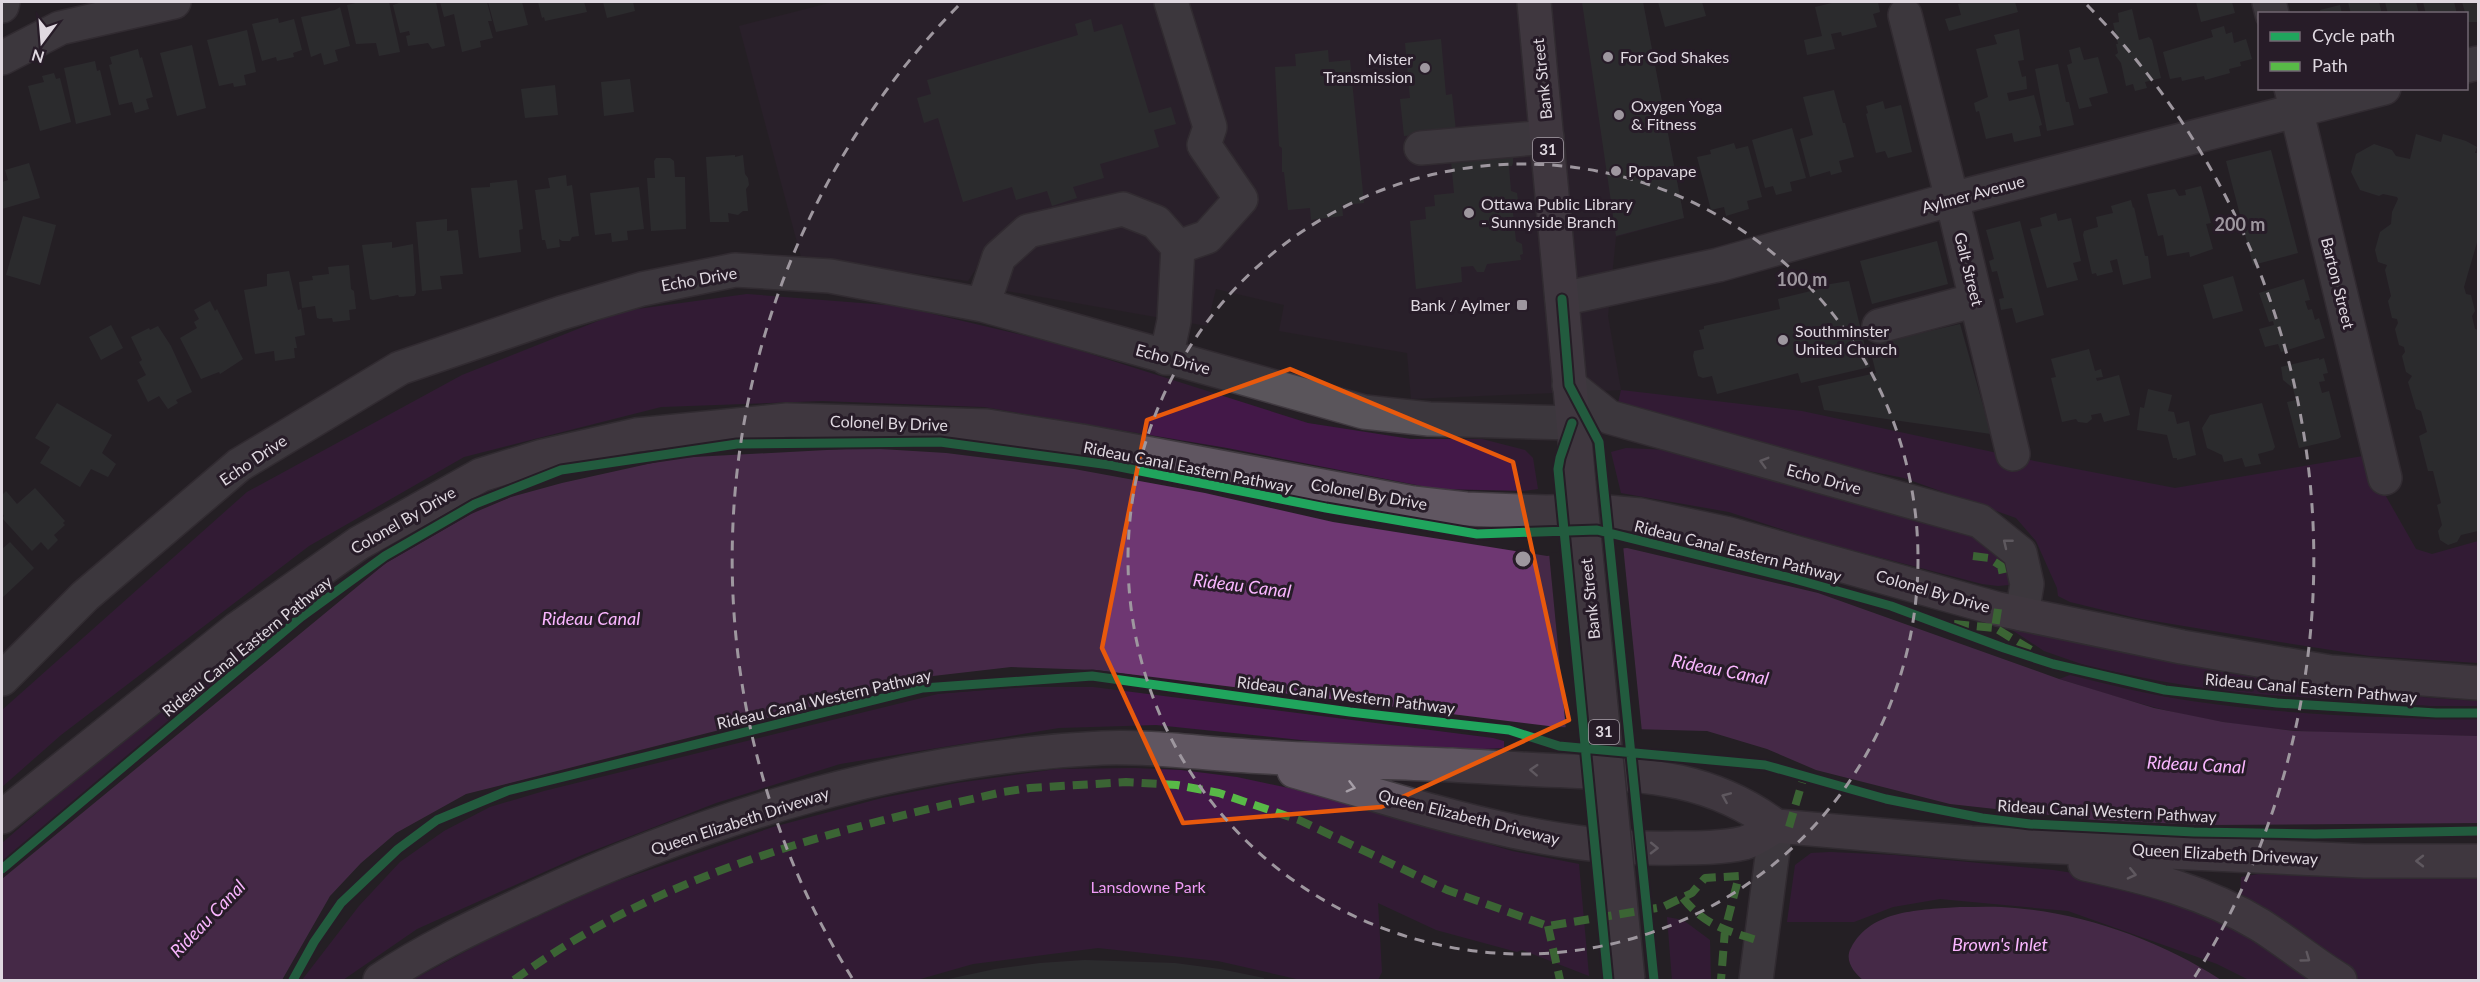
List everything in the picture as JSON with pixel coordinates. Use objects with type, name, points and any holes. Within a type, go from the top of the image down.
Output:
[{"type":"main road","name":"Bank Street","points":[[1534,2],[1572,423],[1628,981]]},
{"type":"main road","name":"Colonel By Drive","points":[[2,817],[237,629],[359,543],[481,475],[543,456],[647,434],[787,420],[987,426],[1081,441],[1413,503],[1466,509],[1594,511],[1650,517],[1729,534],[2022,614],[2182,647],[2330,672],[2478,683]]},
{"type":"main road","name":"Queen Elizabeth Driveway","points":[[380,981],[409,962],[471,928],[567,883],[725,822],[828,790],[970,761],[1053,751],[1147,748],[1233,755],[1647,775],[1717,793],[1750,807],[1776,826],[1971,843],[2364,861],[2478,861]]},
{"type":"main road","name":"Queen Elizabeth Driveway","points":[[1233,755],[1498,827],[1578,844],[1655,849],[1708,848],[1746,842],[1776,826]]},
{"type":"main road","name":"Queen Elizabeth Driveway","points":[[1971,843],[2076,862],[2152,879],[2180,888],[2236,911],[2340,981]]},
{"type":"street","points":[[2,6],[3,2]]},
{"type":"street","points":[[2,58],[60,28],[174,2]]},
{"type":"street","points":[[1171,2],[1210,127],[1203,145],[1241,199],[1208,237],[1178,247]]},
{"type":"street","name":"Galt Street","points":[[1905,15],[2013,454]]},
{"type":"street","name":"Aylmer Avenue","points":[[1562,299],[1718,265],[2294,100],[2369,90]]},
{"type":"street","name":"Barton Street","points":[[2294,100],[2385,478]]},
{"type":"street","points":[[1421,148],[1547,137]]},
{"type":"street","points":[[983,305],[999,257],[1028,231],[1123,208],[1156,222],[1178,247],[1174,321],[1166,358]]},
{"type":"street","name":"Echo Drive","points":[[2,679],[85,596],[239,465],[400,368],[561,313],[642,289],[735,270],[830,276],[983,305],[1364,412],[1429,419],[1572,423]]},
{"type":"street","points":[[1879,326],[1976,300]]},
{"type":"street","name":"Echo Drive","points":[[1569,385],[1609,417],[1980,521],[2020,554],[2027,584],[2022,614]]},
{"type":"street","points":[[1756,981],[1776,826]]},
{"type":"highlighted area","points":[[1290,369],[1513,462],[1569,720],[1381,807],[1183,823],[1102,648],[1147,420]]},
{"type":"shaded area","points":[[833,2],[1643,2],[1684,218],[1616,237],[1608,316],[1621,390],[1411,399],[1407,353],[1279,331],[1284,305],[1216,289],[1207,326],[1007,291],[1007,271],[978,266],[968,281],[801,257],[739,26]]},
{"type":"green space","points":[[747,294],[899,306],[1056,343],[1308,423],[1411,439],[1482,439],[1525,450],[1533,458],[1538,489],[1524,491],[1437,489],[1227,448],[984,407],[822,401],[661,407],[464,457],[309,546],[61,735],[2,787],[2,710],[247,492],[462,375],[623,311]]},
{"type":"green space","points":[[1621,390],[1802,411],[2030,460],[2175,488],[2363,456],[2416,549],[2432,554],[2478,541],[2478,663],[2370,656],[2136,618],[2070,602],[2058,596],[2057,588],[2036,541],[2016,518],[1904,478],[1778,453],[1618,403]]},
{"type":"green space","points":[[1626,448],[1669,450],[1962,523],[2003,556],[2010,576],[2009,585],[1982,584],[1821,542],[1729,512],[1621,493],[1611,452]]},
{"type":"green space","points":[[318,595],[319,601],[2,864],[2,843],[136,727],[207,671],[308,598]]},
{"type":"green space","points":[[2009,628],[2242,673],[2419,697],[2478,701],[2478,706],[2430,706],[2227,692],[2160,681],[2090,667],[2044,651]]},
{"type":"green space","points":[[2070,675],[2160,696],[2262,710],[2406,718],[2478,719],[2478,736],[2318,732],[2255,727],[2161,709],[2059,679]]},
{"type":"green space","points":[[1022,687],[1093,687],[1493,738],[1504,741],[1504,748],[1442,751],[1329,743],[1156,725],[1059,728],[840,764],[716,803],[582,855],[417,929],[343,980],[302,980],[359,906],[400,862],[444,831],[490,807],[544,791],[938,694]]},
{"type":"green space","name":"Lansdowne Park","points":[[1057,769],[1181,770],[1237,777],[1326,796],[1512,851],[1579,864],[1589,976],[1522,950],[1517,952],[1436,930],[1378,903],[1382,972],[1378,980],[1301,980],[1218,961],[1098,948],[973,964],[917,980],[412,980],[491,938],[606,885],[773,827],[882,798],[957,783]]},
{"type":"green space","points":[[1811,853],[1895,855],[2053,870],[2106,878],[2175,900],[2251,934],[2316,980],[2249,980],[2217,964],[2068,911],[1940,899],[1893,907],[1854,922],[1787,922],[1795,865]]},
{"type":"green space","points":[[2478,873],[2478,980],[2356,980],[2240,896],[2241,877],[2258,874]]},
{"type":"green space","points":[[1667,917],[1683,920],[1710,940],[1711,980],[1672,980]]},
{"type":"water","name":"Rideau Canal","points":[[864,448],[946,453],[1074,469],[1205,493],[1333,522],[1547,556],[1627,548],[1818,593],[2059,679],[2154,708],[2223,722],[2295,731],[2478,736],[2478,823],[2205,825],[2094,820],[1950,804],[1816,770],[1767,749],[1707,731],[1557,727],[1096,670],[1011,667],[933,676],[466,794],[396,833],[361,863],[330,896],[282,980],[2,980],[2,879],[386,563],[471,514],[511,497],[562,483],[675,458]]},
{"type":"water","name":"Brown's Inlet","points":[[1960,907],[2042,911],[2096,923],[2173,953],[2221,980],[1863,980],[1851,966],[1849,953],[1851,948],[1860,935],[1871,926],[1898,914]]},
{"type":"pier","points":[[1623,545],[1642,732],[1566,730],[1549,553]]},
{"type":"building","points":[[360,2],[389,2],[400,52],[379,56],[376,43],[356,44],[347,5]]},
{"type":"building","points":[[402,2],[436,2],[445,46],[432,49],[428,43],[408,46],[406,36],[410,35],[409,31],[400,33],[393,5]]},
{"type":"building","points":[[440,2],[487,2],[492,21],[488,21],[493,38],[480,41],[481,47],[462,52],[454,14],[444,17]]},
{"type":"building","points":[[488,2],[522,2],[528,25],[496,32]]},
{"type":"building","points":[[538,2],[584,2],[587,12],[545,21]]},
{"type":"building","points":[[603,2],[633,2],[635,11],[607,18]]},
{"type":"building","points":[[1582,2],[1643,2],[1684,218],[1616,236]]},
{"type":"building","points":[[1658,2],[1702,2],[1706,16],[1665,27]]},
{"type":"building","points":[[1836,2],[1878,2],[1880,12],[1873,14],[1877,27],[1842,36],[1841,32],[1831,34],[1835,49],[1807,55],[1804,40],[1822,36],[1815,7]]},
{"type":"building","points":[[2015,2],[2018,12],[1949,31],[1945,19],[1961,15],[1958,4]]},
{"type":"building","points":[[2196,2],[2232,2],[2235,13],[2201,22]]},
{"type":"building","points":[[2348,2],[2379,2],[2382,12],[2350,12]]},
{"type":"building","points":[[2385,2],[2416,2],[2418,12],[2388,12]]},
{"type":"building","points":[[2423,2],[2454,2],[2456,12],[2426,12]]},
{"type":"building","points":[[2462,2],[2478,2],[2478,22],[2468,22],[2468,12],[2465,12]]},
{"type":"building","points":[[2340,5],[2342,12],[2320,12],[2320,10]]},
{"type":"building","points":[[340,7],[350,46],[335,50],[338,61],[324,65],[321,53],[311,57],[301,17]]},
{"type":"building","points":[[2132,9],[2139,40],[2149,37],[2152,40],[2161,78],[2145,82],[2147,88],[2135,91],[2133,84],[2126,86],[2121,63],[2115,55],[2118,53],[2116,44],[2118,44],[2113,23],[2119,22],[2118,13]]},
{"type":"building","points":[[278,18],[279,23],[294,19],[302,50],[293,53],[294,57],[277,61],[276,57],[262,61],[252,24]]},
{"type":"building","points":[[1091,19],[1094,32],[1122,24],[1149,113],[1171,107],[1176,124],[1154,130],[1159,147],[1100,164],[1104,178],[1073,187],[1077,198],[1052,206],[1047,191],[1016,200],[1012,187],[963,202],[938,118],[924,123],[917,98],[931,94],[927,80],[1078,35],[1075,24]]},
{"type":"building","points":[[2224,26],[2226,34],[2232,32],[2234,43],[2246,39],[2252,59],[2240,62],[2241,66],[2229,69],[2230,73],[2205,80],[2204,76],[2182,81],[2181,77],[2170,79],[2163,52],[2213,37],[2211,30]]},
{"type":"building","points":[[2019,29],[2024,60],[2018,61],[2022,77],[2026,76],[2027,89],[2007,93],[2009,101],[2034,95],[2042,125],[2039,126],[2041,136],[2014,142],[2012,133],[1986,139],[1979,111],[1976,112],[1974,103],[1988,97],[1976,49],[1997,44],[1994,35]]},
{"type":"building","points":[[247,30],[256,72],[244,75],[246,85],[234,87],[233,83],[219,86],[207,40]]},
{"type":"building","name":"Mister Transmission","points":[[1441,39],[1446,95],[1452,94],[1456,131],[1404,136],[1400,99],[1410,98],[1405,43]]},
{"type":"building","points":[[192,45],[206,108],[177,116],[160,53]]},
{"type":"building","points":[[2080,47],[2084,60],[2098,57],[2108,93],[2089,98],[2092,106],[2079,109],[2067,65],[2072,63],[2069,50]]},
{"type":"building","points":[[138,49],[153,97],[146,99],[149,109],[135,113],[132,102],[119,105],[109,65],[112,64],[110,57]]},
{"type":"building","points":[[1328,50],[1329,62],[1350,60],[1364,203],[1342,205],[1343,216],[1311,220],[1310,208],[1288,210],[1284,172],[1282,172],[1282,148],[1279,146],[1275,67],[1296,66],[1295,54]]},
{"type":"building","points":[[95,61],[97,71],[100,70],[111,115],[76,124],[64,68]]},
{"type":"building","points":[[2058,64],[2066,102],[2069,102],[2074,125],[2047,131],[2035,69]]},
{"type":"building","points":[[54,73],[56,79],[60,78],[71,122],[40,131],[28,86],[44,82],[42,76]]},
{"type":"building","points":[[630,79],[634,112],[604,116],[601,82]]},
{"type":"building","points":[[555,85],[558,115],[525,118],[521,89]]},
{"type":"building","points":[[1834,90],[1854,157],[1839,161],[1842,172],[1831,175],[1830,171],[1810,177],[1800,139],[1813,135],[1803,97]]},
{"type":"building","points":[[1883,101],[1885,109],[1901,105],[1912,152],[1888,158],[1885,151],[1876,153],[1866,106]]},
{"type":"building","points":[[1792,128],[1806,178],[1790,182],[1792,191],[1776,195],[1773,186],[1765,188],[1752,140]]},
{"type":"building","points":[[2416,134],[2441,142],[2443,134],[2466,141],[2477,147],[2475,153],[2478,153],[2478,239],[2464,287],[2466,294],[2471,295],[2475,311],[2472,316],[2475,329],[2478,330],[2478,531],[2461,535],[2457,542],[2448,545],[2440,540],[2438,531],[2442,525],[2437,505],[2441,503],[2433,471],[2428,471],[2419,436],[2427,432],[2421,411],[2416,409],[2408,382],[2412,376],[2406,372],[2402,356],[2405,352],[2404,347],[2399,345],[2395,329],[2397,319],[2392,318],[2388,301],[2391,296],[2385,270],[2387,265],[2378,262],[2375,250],[2380,232],[2391,224],[2392,212],[2398,199],[2360,190],[2351,172],[2356,154],[2374,144],[2392,150],[2396,156],[2410,159]]},
{"type":"building","points":[[1734,143],[1736,149],[1748,146],[1762,197],[1747,201],[1749,209],[1726,216],[1724,207],[1711,210],[1697,157],[1711,154],[1710,150]]},
{"type":"building","name":"Ottawa Public Library - Sunnyside Branch","points":[[1450,150],[1513,156],[1512,166],[1509,166],[1511,191],[1517,193],[1518,200],[1512,204],[1516,241],[1522,244],[1523,254],[1520,255],[1521,260],[1487,264],[1484,272],[1477,272],[1473,266],[1461,267],[1462,282],[1416,289],[1410,221],[1426,219],[1425,207],[1435,206],[1434,195],[1454,193]]},
{"type":"building","points":[[2271,150],[2298,253],[2253,265],[2226,161]]},
{"type":"building","points":[[735,155],[735,157],[743,155],[749,185],[746,189],[748,211],[743,211],[738,215],[728,213],[729,222],[710,222],[706,157]]},
{"type":"building","points":[[656,158],[670,158],[674,161],[675,177],[685,177],[686,229],[651,231],[647,178],[655,178],[654,161]]},
{"type":"building","points":[[29,163],[40,198],[2,209],[2,182],[8,180],[5,170]]},
{"type":"building","points":[[566,175],[567,186],[572,185],[579,236],[572,237],[570,241],[559,239],[560,247],[547,249],[545,240],[542,240],[535,190],[550,188],[548,178]]},
{"type":"building","points":[[517,180],[523,229],[519,230],[521,252],[479,258],[471,188],[490,187],[490,183]]},
{"type":"building","points":[[2201,186],[2211,223],[2206,224],[2213,249],[2190,257],[2189,252],[2167,256],[2163,235],[2158,236],[2147,194],[2175,189],[2179,196],[2186,195],[2185,190]]},
{"type":"building","points":[[639,187],[644,229],[627,231],[628,240],[612,242],[611,233],[595,235],[590,193]]},
{"type":"building","points":[[2131,200],[2145,256],[2148,256],[2151,278],[2123,285],[2117,259],[2110,261],[2113,272],[2097,276],[2096,273],[2092,274],[2083,235],[2084,231],[2098,227],[2096,217],[2113,213],[2111,206]]},
{"type":"building","points":[[2056,213],[2058,221],[2071,218],[2081,261],[2073,263],[2078,280],[2047,288],[2030,229],[2042,226],[2040,218]]},
{"type":"building","points":[[23,216],[56,225],[40,285],[6,275]]},
{"type":"building","points":[[447,219],[447,231],[458,230],[463,274],[440,276],[442,289],[422,291],[416,222]]},
{"type":"building","points":[[2020,221],[2044,315],[2016,323],[2012,308],[2001,310],[1999,299],[2004,298],[1997,271],[1992,272],[1989,261],[1994,259],[1986,230]]},
{"type":"building","points":[[1937,241],[1948,284],[1872,304],[1860,261]]},
{"type":"building","points":[[392,242],[392,248],[413,244],[416,293],[414,296],[399,297],[398,295],[370,299],[362,245]]},
{"type":"building","points":[[349,265],[356,309],[349,310],[350,320],[333,322],[332,318],[320,319],[317,318],[315,306],[302,308],[299,282],[313,280],[312,276],[329,274],[328,267]]},
{"type":"building","points":[[289,271],[298,310],[301,309],[305,335],[295,337],[297,348],[294,348],[295,358],[275,361],[274,351],[255,354],[244,290],[267,286],[267,274]]},
{"type":"building","points":[[2233,276],[2243,311],[2213,319],[2203,285]]},
{"type":"building","points":[[2304,279],[2310,300],[2305,301],[2308,310],[2312,309],[2315,320],[2319,318],[2325,338],[2281,352],[2278,344],[2265,347],[2259,329],[2274,325],[2273,321],[2269,322],[2259,293]]},
{"type":"building","name":"Southminster United Church","points":[[1849,281],[1870,367],[1801,383],[1798,373],[1717,394],[1712,376],[1703,378],[1698,376],[1693,356],[1694,351],[1704,349],[1699,330],[1704,329],[1704,326],[1780,309],[1778,299],[1819,289],[1818,286]]},
{"type":"building","points":[[210,301],[215,311],[217,309],[243,359],[220,374],[219,372],[201,379],[180,338],[197,328],[194,322],[199,319],[194,310]]},
{"type":"building","points":[[1960,324],[1991,434],[1824,410],[1818,386],[1876,373],[1869,345]]},
{"type":"building","points":[[111,325],[123,348],[101,360],[89,337]]},
{"type":"building","points":[[158,326],[171,346],[192,392],[176,400],[178,403],[168,409],[159,396],[148,402],[137,380],[146,375],[131,337]]},
{"type":"building","points":[[2089,349],[2095,371],[2101,369],[2103,377],[2096,378],[2097,381],[2119,375],[2130,415],[2104,422],[2101,413],[2091,415],[2092,419],[2087,423],[2078,422],[2076,419],[2062,422],[2051,378],[2056,377],[2051,359]]},
{"type":"building","points":[[2319,358],[2319,360],[2324,358],[2328,373],[2323,374],[2325,381],[2319,382],[2322,393],[2329,391],[2341,437],[2299,448],[2287,402],[2296,400],[2293,388],[2283,380],[2281,367]]},
{"type":"building","points":[[2148,389],[2172,395],[2168,411],[2174,412],[2177,424],[2189,421],[2196,455],[2177,460],[2173,458],[2167,435],[2137,430],[2140,407],[2144,408]]},
{"type":"building","points":[[57,403],[112,435],[102,453],[116,464],[108,477],[91,469],[80,487],[40,463],[50,447],[35,438]]},
{"type":"building","points":[[2262,403],[2275,447],[2273,450],[2258,454],[2261,464],[2245,467],[2242,458],[2224,462],[2222,455],[2207,448],[2202,428],[2210,415]]},
{"type":"building","points":[[35,488],[65,521],[63,523],[65,525],[54,535],[58,540],[48,550],[41,542],[32,551],[2,518],[4,516],[2,495],[6,491],[17,504]]},
{"type":"building","points":[[10,542],[34,568],[2,598],[2,549]]},
{"type":"building","points":[[1085,960],[1175,963],[1220,969],[1264,978],[1264,980],[944,980],[995,969]]},
{"type":"marked path","points":[[1973,556],[1989,558],[2001,566],[2003,575]]},
{"type":"marked path","points":[[1998,609],[1995,628],[2033,651]]},
{"type":"marked path","points":[[1954,624],[1995,628]]},
{"type":"marked path","points":[[1789,827],[1804,776]]},
{"type":"marked path","points":[[514,980],[570,943],[628,911],[687,884],[810,840],[1003,792],[1126,782],[1177,785],[1219,793],[1299,820],[1447,890],[1548,926],[1663,907],[1692,893],[1705,878],[1739,876],[1725,930],[1721,980]]},
{"type":"marked path","points":[[1683,898],[1709,921],[1727,930],[1760,941]]},
{"type":"marked path","points":[[1548,926],[1560,980]]},
{"type":"cycle path","points":[[1562,299],[1569,385],[1599,442],[1654,980]]},
{"type":"cycle path","points":[[1572,423],[1558,469],[1608,980]]},
{"type":"cycle path","name":"Rideau Canal Eastern Pathway","points":[[2,869],[301,617],[385,556],[475,504],[561,470],[737,444],[940,442],[1110,465],[1326,508],[1477,534],[1597,530],[1791,578],[1891,606],[2053,664],[2165,690],[2277,703],[2436,713],[2478,713]]},
{"type":"cycle path","name":"Rideau Canal Western Pathway","points":[[293,980],[314,942],[341,903],[398,849],[437,820],[507,791],[923,688],[1092,676],[1350,712],[1509,730],[1559,746],[1765,765],[1886,799],[1982,818],[2030,824],[2194,832],[2315,834],[2478,831]]},
{"type":"place","name":"For God Shakes","points":[[1608,57]]},
{"type":"place","name":"Mister Transmission","points":[[1425,68]]},
{"type":"place","name":"Oxygen Yoga & Fitness","points":[[1619,115]]},
{"type":"place","name":"Popavape","points":[[1616,171]]},
{"type":"place","name":"Ottawa Public Library - Sunnyside Branch","points":[[1469,213]]},
{"type":"place","name":"Bank / Aylmer","points":[[1522,305]]},
{"type":"place","name":"Southminster United Church","points":[[1783,340]]}]
